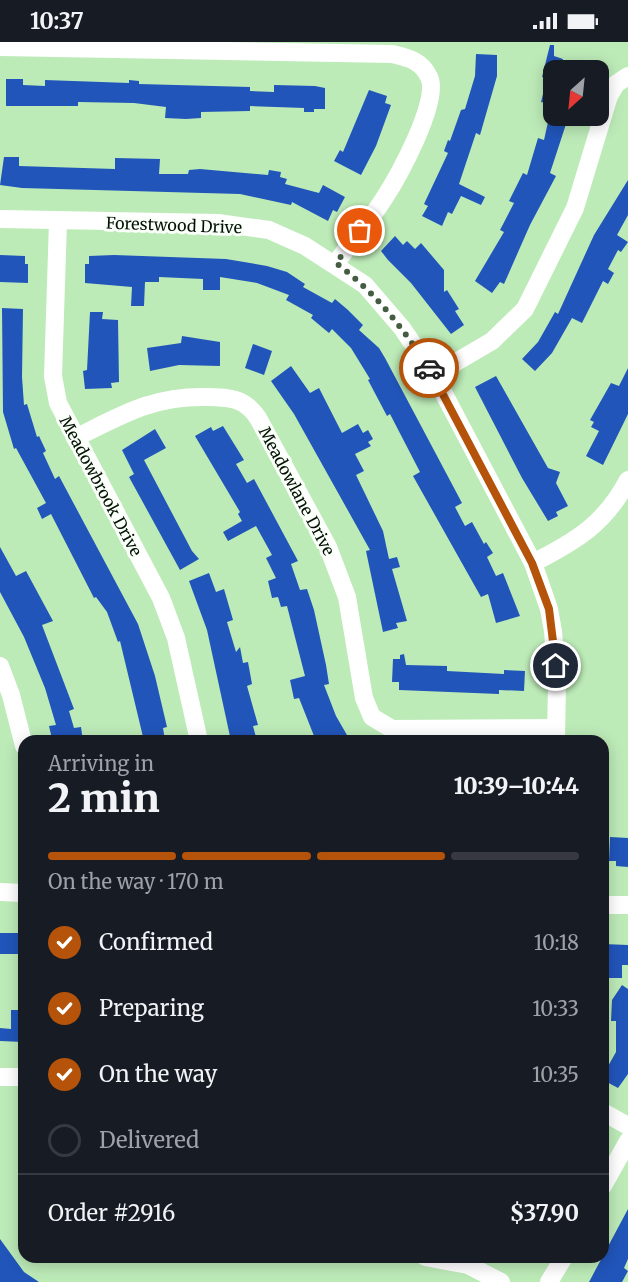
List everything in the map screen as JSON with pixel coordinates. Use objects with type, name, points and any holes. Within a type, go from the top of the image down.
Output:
[{"type":"street","points":[[0,47],[392,54],[417,60],[431,78],[430,101],[415,143],[383,201],[336,263]]},
{"type":"street","points":[[434,375],[492,341],[525,309],[575,208],[609,96],[616,84],[628,76]]},
{"type":"street","name":"Forestwood Drive","points":[[0,219],[58,222],[218,223],[269,230],[336,263],[365,285],[402,328],[434,375],[532,563],[553,631],[556,734]]},
{"type":"street","name":"Meadowbrook Drive","points":[[58,222],[53,376],[58,403],[161,598],[176,639],[198,735]]},
{"type":"street","name":"Meadowlane Drive","points":[[75,438],[149,404],[177,397],[229,397],[243,401],[258,418],[328,546],[346,597],[364,698],[372,717],[392,729],[556,734]]},
{"type":"street","points":[[532,563],[584,535],[607,514],[628,480]]},
{"type":"street","points":[[0,666],[11,695],[21,735]]},
{"type":"street","points":[[0,892],[18,893]]},
{"type":"street","points":[[609,905],[628,905]]},
{"type":"street","points":[[0,1077],[18,1077]]},
{"type":"street","points":[[609,1115],[628,1126]]},
{"type":"street","points":[[609,1175],[628,1142]]},
{"type":"street","points":[[457,1263],[468,1265],[501,1282]]},
{"type":"street","points":[[549,1282],[560,1263]]},
{"type":"building","points":[[550,45],[554,45],[554,56],[563,60],[546,60]]},
{"type":"building","points":[[476,54],[497,55],[497,76],[480,135],[476,133],[459,184],[485,197],[481,205],[461,196],[452,214],[448,212],[442,226],[422,216],[428,206],[424,204],[448,153],[444,151],[448,140],[450,141],[461,110],[465,109],[475,76]]},
{"type":"building","points":[[6,79],[23,79],[23,85],[45,86],[45,80],[129,83],[129,80],[139,81],[139,84],[250,87],[250,91],[274,92],[274,85],[315,86],[325,88],[325,109],[304,112],[304,108],[250,106],[250,111],[201,112],[201,118],[186,119],[165,118],[166,107],[134,103],[78,102],[78,106],[6,106]]},
{"type":"building","points":[[369,90],[387,96],[385,103],[391,105],[376,146],[361,175],[334,161],[340,150],[343,152]]},
{"type":"building","points":[[547,126],[565,126],[550,173],[556,176],[530,225],[504,284],[500,282],[492,293],[475,281],[504,232],[500,230],[514,203],[509,201],[523,173],[527,175],[538,138],[544,140]]},
{"type":"building","points":[[4,157],[19,157],[19,166],[115,169],[115,158],[160,159],[159,174],[188,174],[189,170],[200,169],[268,175],[269,170],[281,172],[280,177],[287,179],[285,184],[319,193],[323,185],[345,197],[337,212],[333,210],[328,221],[292,202],[291,205],[240,194],[22,188],[0,185]]},
{"type":"building","points":[[628,180],[628,215],[617,235],[628,242],[621,252],[618,250],[608,269],[614,273],[608,284],[603,281],[582,323],[572,318],[552,353],[535,371],[522,359],[538,342],[555,312],[558,314],[594,235]]},
{"type":"building","points":[[395,236],[403,245],[407,241],[415,249],[421,243],[444,270],[444,292],[447,290],[459,309],[455,311],[464,325],[451,334],[411,283],[381,251]]},
{"type":"building","points":[[0,255],[25,256],[25,264],[28,264],[28,283],[0,282]]},
{"type":"building","points":[[89,256],[226,259],[267,266],[287,272],[305,284],[303,287],[332,303],[335,299],[348,310],[363,325],[359,330],[379,348],[385,358],[462,503],[455,507],[465,526],[472,522],[484,544],[486,542],[493,553],[487,557],[496,576],[503,573],[520,616],[496,623],[488,594],[481,597],[413,476],[420,472],[390,414],[387,416],[368,380],[370,379],[351,348],[332,329],[329,333],[311,318],[313,315],[286,300],[289,295],[257,283],[220,277],[220,290],[203,290],[203,279],[159,277],[159,282],[145,282],[144,306],[131,306],[132,287],[85,283],[85,264],[89,264]]},
{"type":"building","points":[[2,308],[23,309],[24,405],[27,404],[37,437],[39,436],[46,451],[43,453],[55,479],[59,476],[138,624],[155,676],[167,727],[163,728],[164,735],[143,735],[120,641],[118,642],[107,612],[96,597],[94,598],[51,514],[42,519],[37,508],[46,503],[16,448],[14,449],[3,412]]},
{"type":"building","points":[[90,312],[103,312],[102,319],[118,320],[119,382],[111,383],[112,388],[85,389],[83,371],[87,370]]},
{"type":"building","points":[[182,336],[220,342],[220,366],[179,365],[150,371],[147,348],[181,343]]},
{"type":"building","points":[[253,344],[272,351],[264,375],[245,368]]},
{"type":"building","points":[[291,366],[310,393],[319,388],[342,433],[358,424],[363,433],[368,430],[373,439],[368,442],[371,446],[355,454],[364,471],[356,475],[383,531],[389,559],[397,557],[400,567],[392,569],[407,621],[396,623],[398,628],[383,632],[366,551],[370,550],[294,414],[271,381]]},
{"type":"building","points":[[628,368],[628,414],[603,465],[586,456],[599,431],[591,427],[594,422],[590,420],[611,383],[619,386]]},
{"type":"building","points":[[496,376],[548,468],[560,472],[556,483],[568,506],[556,512],[558,516],[548,521],[522,478],[475,387]]},
{"type":"building","points":[[223,426],[244,460],[236,464],[247,483],[254,479],[298,561],[291,564],[300,590],[307,589],[314,610],[329,684],[324,685],[336,716],[347,735],[314,735],[299,698],[294,699],[290,680],[305,676],[287,606],[281,607],[278,597],[272,598],[268,581],[276,578],[266,558],[272,555],[256,526],[228,541],[223,532],[242,521],[238,514],[240,512],[195,436],[211,427],[213,431]]},
{"type":"building","points":[[155,429],[166,448],[144,460],[192,551],[199,559],[180,570],[129,477],[134,474],[122,450]]},
{"type":"building","points":[[0,547],[16,576],[26,571],[53,621],[42,625],[74,709],[69,711],[74,728],[81,727],[82,735],[51,735],[49,726],[56,725],[45,688],[24,637],[0,592]]},
{"type":"building","points":[[209,573],[216,592],[224,589],[233,620],[227,622],[236,652],[240,647],[243,663],[248,662],[252,684],[247,686],[258,725],[253,726],[255,735],[230,735],[207,630],[189,581]]},
{"type":"building","points":[[404,654],[406,665],[447,666],[447,671],[504,674],[504,670],[525,671],[524,691],[499,690],[499,694],[399,690],[399,682],[392,682],[393,659],[400,659],[400,655]]},
{"type":"building","points":[[610,837],[628,838],[628,867],[616,866],[616,861],[609,861]]},
{"type":"building","points":[[0,933],[18,933],[18,954],[0,954]]},
{"type":"building","points":[[609,944],[628,945],[628,965],[622,965],[622,978],[609,978]]},
{"type":"building","points":[[622,985],[628,989],[628,1074],[618,1088],[609,1083],[609,1064],[616,1052],[616,1021],[611,1021],[612,1000]]},
{"type":"building","points":[[11,1010],[18,1010],[18,1042],[0,1041],[0,1028],[11,1029]]},
{"type":"building","points":[[628,1209],[628,1259],[624,1268],[628,1271],[622,1282],[589,1282],[599,1263],[609,1263],[609,1245]]},
{"type":"building","points":[[0,1239],[24,1272],[39,1282],[0,1282]]},
{"type":"way so far","points":[[360,231],[336,263],[365,285],[402,328],[429,368]]},
{"type":"route","points":[[429,368],[532,563],[549,609],[556,666]]}]
